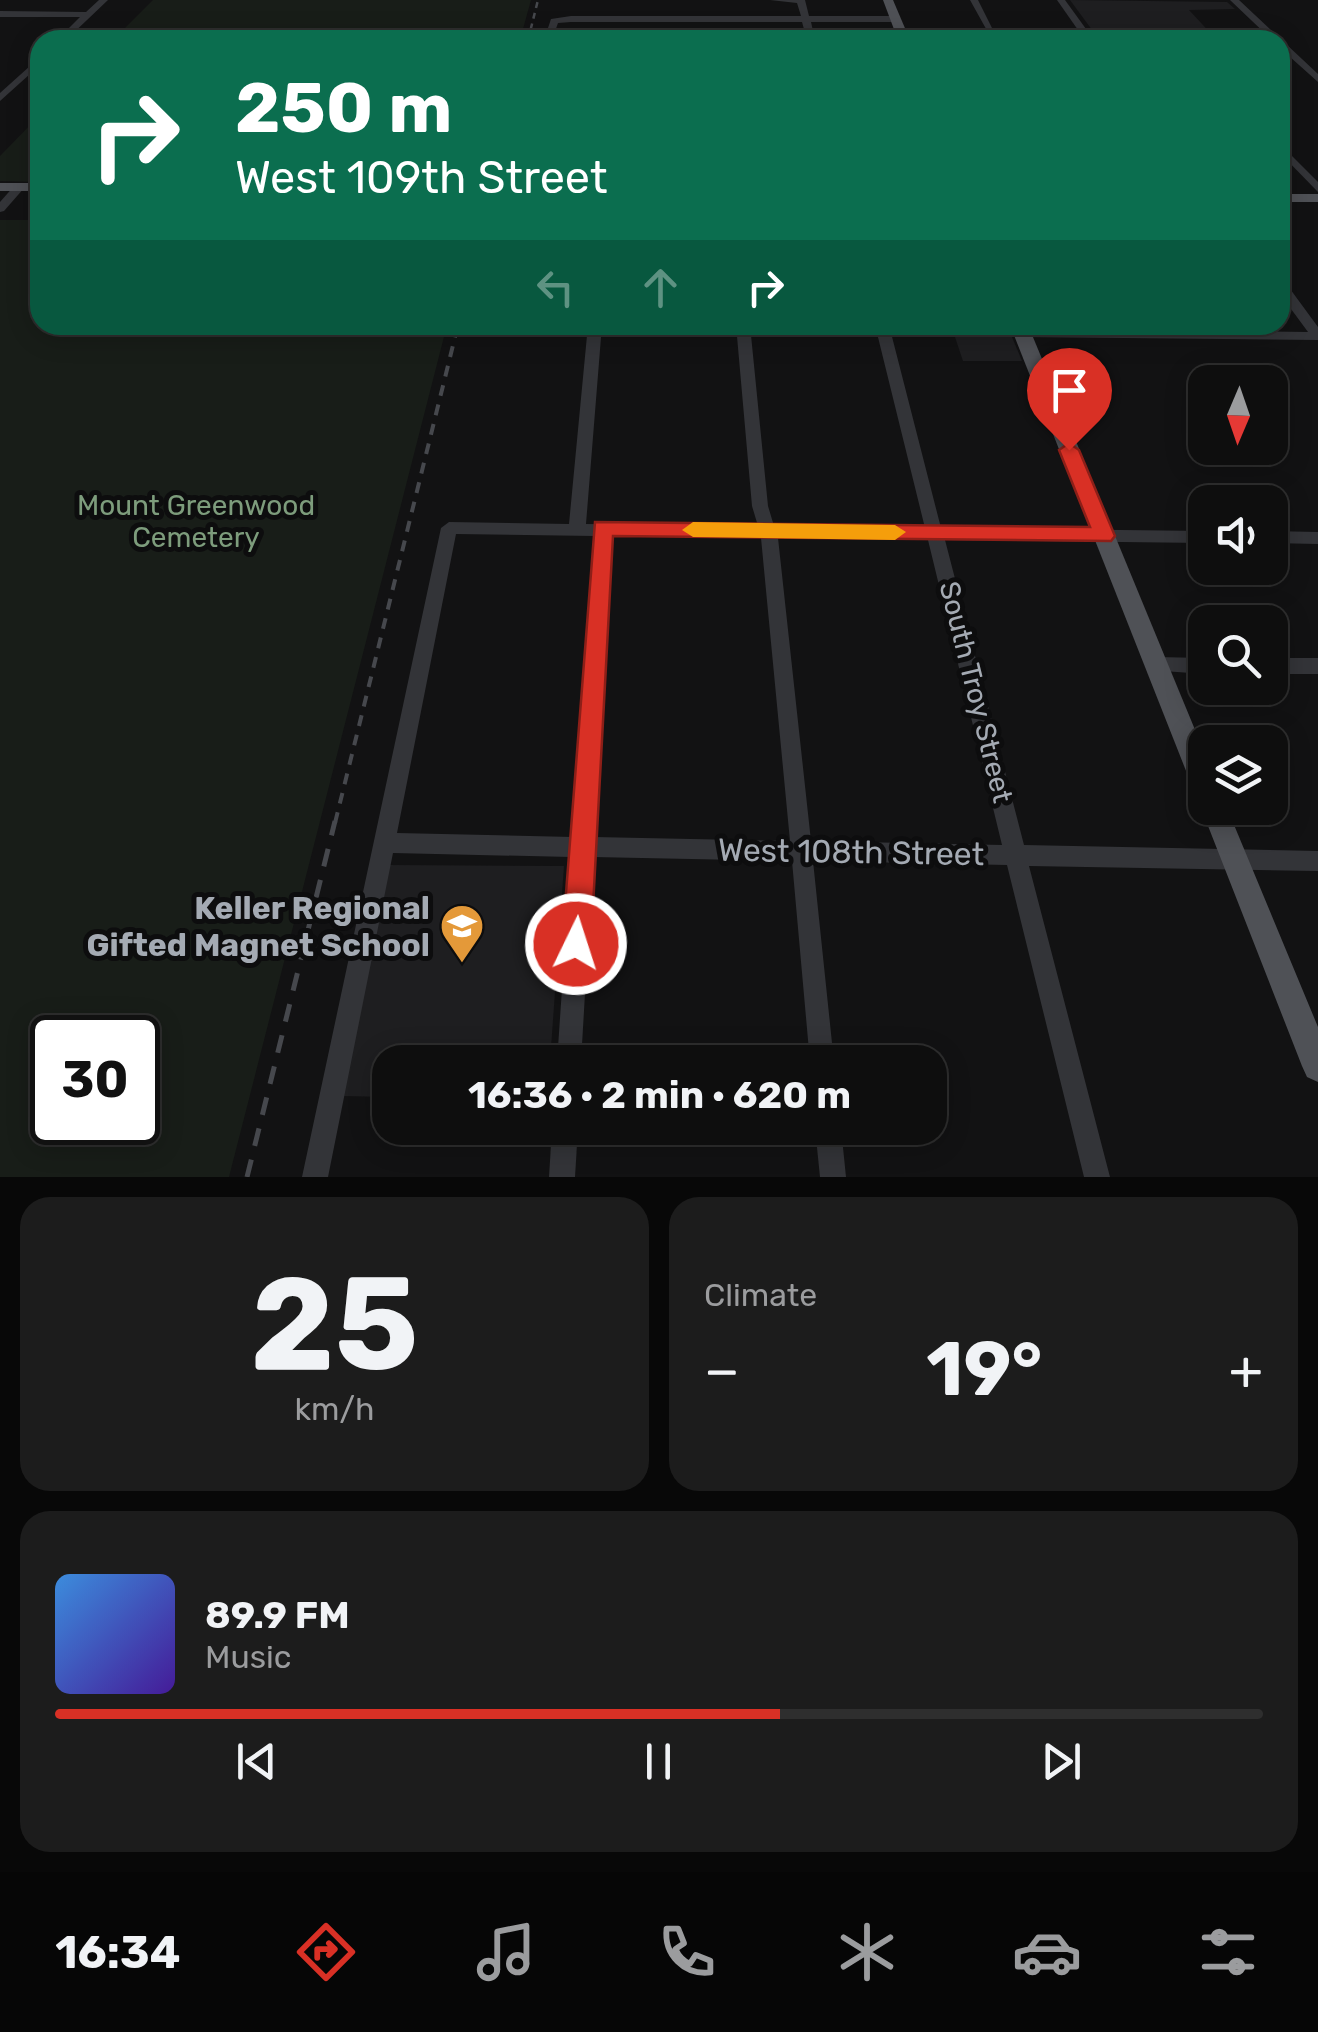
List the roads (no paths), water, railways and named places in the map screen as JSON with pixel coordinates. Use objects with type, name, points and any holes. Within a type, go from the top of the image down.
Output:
[{"type":"main road","points":[[888,0],[900,30]]},
{"type":"main road","points":[[0,187],[30,187]]},
{"type":"main road","points":[[1290,198],[1318,198]]},
{"type":"main road","points":[[1022,335],[1188,744]]},
{"type":"main road","points":[[1221,825],[1318,1066]]},
{"type":"street","points":[[0,14],[17,0]]},
{"type":"street","points":[[72,30],[104,0]]},
{"type":"street","points":[[594,18],[596,0]]},
{"type":"street","points":[[774,0],[801,0],[809,30]]},
{"type":"street","points":[[974,0],[991,30]]},
{"type":"street","points":[[1061,0],[1083,30]]},
{"type":"street","points":[[1234,0],[1265,30]]},
{"type":"street","points":[[0,14],[88,15]]},
{"type":"street","points":[[551,30],[554,21],[594,18],[896,20]]},
{"type":"street","points":[[630,30],[631,18]]},
{"type":"street","points":[[717,19],[718,30]]},
{"type":"street","points":[[1290,52],[1318,79]]},
{"type":"street","points":[[1290,56],[1318,56]]},
{"type":"street","points":[[0,98],[30,68]]},
{"type":"street","points":[[1290,158],[1318,189]]},
{"type":"street","points":[[0,209],[20,187]]},
{"type":"street","points":[[1290,298],[1318,336]]},
{"type":"street","points":[[577,528],[594,335]]},
{"type":"street","points":[[745,335],[760,506],[772,547],[820,1045]]},
{"type":"street","name":"South Troy Street","points":[[885,335],[1097,1177]]},
{"type":"street","points":[[1290,335],[1318,336]]},
{"type":"street","points":[[315,1177],[449,528],[1188,537]]},
{"type":"street","points":[[570,1045],[603,528]]},
{"type":"street","points":[[1288,538],[1318,538]]},
{"type":"street","points":[[1156,665],[1188,666]]},
{"type":"street","points":[[1288,666],[1318,666]]},
{"type":"street","name":"West 108th Street","points":[[384,844],[1318,861]]},
{"type":"street","points":[[562,1177],[564,1145]]},
{"type":"street","points":[[830,1145],[833,1177]]},
{"type":"railway","points":[[530,30],[538,0]]},
{"type":"railway","points":[[335,823],[456,335]]},
{"type":"railway","points":[[247,1177],[335,821]]},
{"type":"place","name":"Keller Regional Gifted Magnet School","points":[[462,964]]},
{"type":"park label","name":"Mount Greenwood Cemetery","points":[[196,521]]}]
